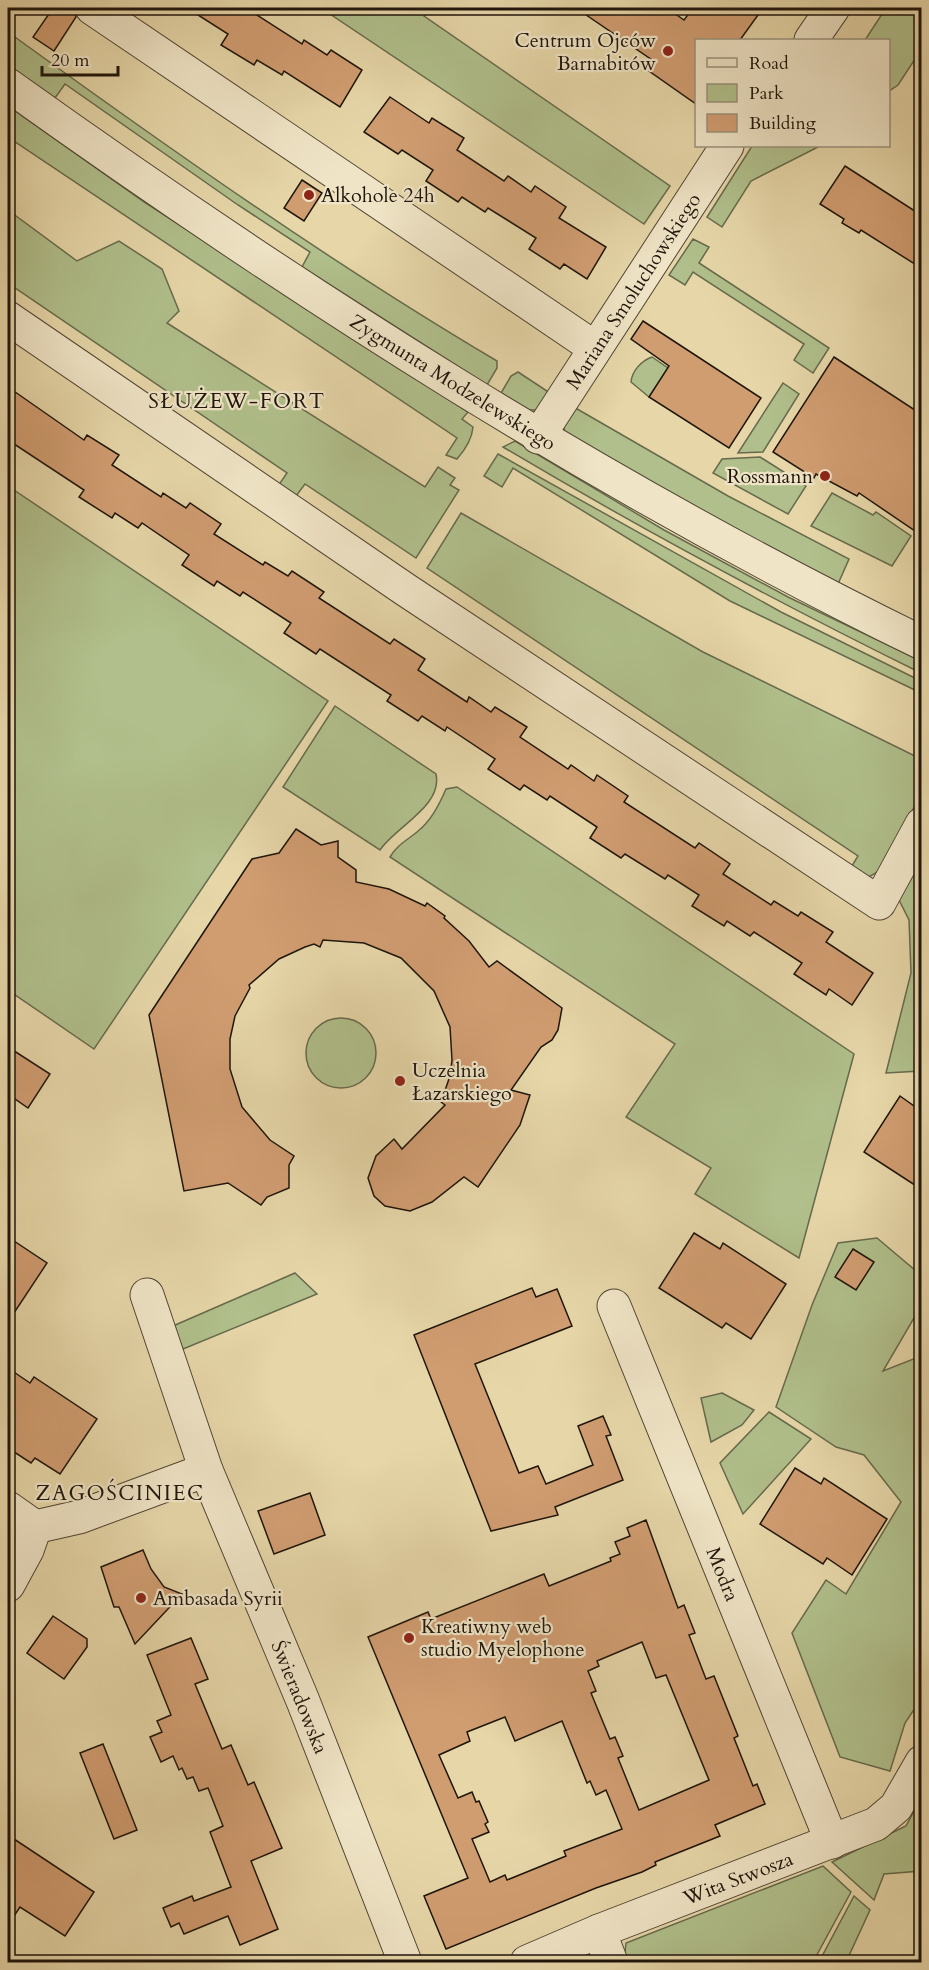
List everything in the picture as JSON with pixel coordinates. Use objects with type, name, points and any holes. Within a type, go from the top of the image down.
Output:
[{"type":"street","points":[[92,8],[596,348]]},
{"type":"street","points":[[812,39],[832,8]]},
{"type":"street","name":"Zygmunta Modzelewskiego","points":[[8,85],[216,231],[538,437],[742,553],[921,643]]},
{"type":"street","name":"Mariana Smoluchowskiego","points":[[538,437],[726,147]]},
{"type":"street","points":[[8,318],[406,590],[879,903],[921,824]]},
{"type":"street","name":"Świeradowska","points":[[147,1295],[206,1470],[303,1701],[405,1962]]},
{"type":"street","name":"Modra","points":[[614,1306],[832,1842]]},
{"type":"street","points":[[8,1508],[34,1527],[79,1517],[206,1470]]},
{"type":"street","points":[[8,1585],[27,1550],[34,1527]]},
{"type":"street","name":"Wita Stwosza","points":[[528,1962],[599,1931],[876,1824],[896,1807],[921,1762]]},
{"type":"street","points":[[599,1931],[611,1962]]},
{"type":"green space","points":[[321,8],[429,8],[424,16],[670,186],[644,224]]},
{"type":"green space","points":[[886,8],[922,8],[921,50],[898,85],[890,90],[890,39],[866,39]]},
{"type":"green space","points":[[8,32],[249,202],[372,284],[497,361],[497,368],[487,385],[302,267],[310,252],[238,205],[65,84],[55,98],[8,65]]},
{"type":"green space","points":[[8,106],[144,202],[468,412],[462,419],[473,427],[468,444],[460,456],[457,459],[446,455],[457,438],[8,137]]},
{"type":"green space","points":[[751,147],[818,147],[751,181],[722,227],[707,217]]},
{"type":"green space","points":[[8,210],[77,261],[119,241],[162,269],[179,311],[167,323],[425,487],[438,467],[455,478],[450,485],[459,490],[416,558],[305,484],[293,500],[276,489],[287,473],[8,283]]},
{"type":"green space","points":[[693,239],[709,247],[699,263],[829,348],[813,373],[794,360],[804,344],[693,272],[685,285],[669,275]]},
{"type":"green space","points":[[652,357],[668,368],[649,397],[631,382],[638,367]]},
{"type":"green space","points":[[518,372],[550,393],[537,410],[528,410],[501,393],[511,376]]},
{"type":"green space","points":[[783,383],[799,394],[763,452],[738,453]]},
{"type":"green space","points":[[572,406],[728,496],[849,559],[838,584],[650,484],[565,433],[563,423]]},
{"type":"green space","points":[[515,441],[664,530],[788,597],[921,661],[921,673],[710,564],[503,447]]},
{"type":"green space","points":[[498,454],[781,612],[921,681],[921,693],[730,601],[513,468],[502,487],[484,476]]},
{"type":"green space","points":[[760,457],[806,486],[788,514],[713,473],[722,459]]},
{"type":"green space","points":[[8,486],[328,701],[94,1049],[8,990]]},
{"type":"green space","points":[[832,493],[873,515],[876,512],[911,536],[892,566],[811,526]]},
{"type":"green space","points":[[461,513],[703,652],[919,758],[921,754],[921,794],[881,870],[867,878],[847,874],[858,856],[427,568]]},
{"type":"green space","points":[[335,706],[436,774],[436,786],[425,806],[380,850],[283,787]]},
{"type":"green space","points":[[457,787],[854,1054],[799,1258],[695,1194],[711,1168],[626,1117],[675,1044],[390,857],[399,846],[426,823],[446,789]]},
{"type":"green space","points":[[922,851],[921,1071],[886,1073],[911,973],[909,920],[896,894]]},
{"type":"green space","points":[[341,1018],[354,1021],[366,1028],[373,1040],[376,1053],[373,1066],[366,1078],[354,1085],[341,1088],[328,1085],[316,1078],[309,1066],[306,1053],[309,1040],[316,1028],[328,1021]]},
{"type":"green space","points":[[877,1238],[922,1276],[921,1306],[883,1371],[921,1356],[921,1699],[905,1723],[890,1771],[840,1757],[792,1633],[826,1580],[846,1594],[901,1502],[864,1455],[836,1447],[776,1407],[812,1305],[838,1243]]},
{"type":"green space","points":[[295,1273],[317,1294],[183,1349],[173,1326]]},
{"type":"green space","points":[[722,1393],[754,1410],[742,1425],[711,1442],[701,1398]]},
{"type":"green space","points":[[769,1412],[811,1439],[743,1514],[720,1463]]},
{"type":"green space","points":[[921,1798],[921,1871],[884,1874],[874,1900],[832,1862],[906,1826]]},
{"type":"green space","points":[[823,1866],[851,1892],[813,1962],[624,1962],[626,1943]]},
{"type":"green space","points":[[854,1896],[870,1910],[846,1962],[819,1962]]},
{"type":"building","points":[[53,8],[73,8],[76,17],[54,51],[33,37]]},
{"type":"building","points":[[187,8],[246,8],[302,44],[304,40],[327,55],[331,50],[362,70],[340,107],[284,71],[282,75],[257,60],[254,65],[221,45],[228,34]]},
{"type":"building","name":"Centrum Ojców Barnabitów","points":[[576,8],[667,8],[684,20],[693,8],[763,8],[741,39],[695,39],[695,103],[649,71],[655,62]]},
{"type":"building","points":[[390,97],[429,123],[432,118],[464,138],[457,150],[504,181],[508,176],[531,192],[535,186],[566,207],[559,218],[606,247],[587,279],[564,264],[560,269],[529,249],[536,238],[488,208],[485,212],[462,197],[458,202],[426,181],[433,170],[402,150],[398,154],[364,132]]},
{"type":"building","points":[[845,166],[921,215],[921,268],[861,230],[859,233],[842,223],[844,219],[820,204]]},
{"type":"building","points":[[302,180],[322,193],[304,221],[284,208]]},
{"type":"building","points":[[643,321],[761,398],[729,448],[649,397],[669,366],[631,339]]},
{"type":"building","points":[[834,357],[921,414],[921,535],[859,493],[857,496],[816,474],[814,478],[773,452]]},
{"type":"building","points":[[8,387],[84,440],[87,435],[119,455],[112,465],[161,497],[163,493],[186,508],[190,503],[221,524],[214,534],[263,565],[265,562],[288,576],[292,571],[324,592],[319,598],[390,644],[394,639],[425,659],[418,670],[467,702],[469,697],[491,712],[495,707],[527,727],[520,737],[568,769],[571,765],[594,781],[597,775],[628,796],[624,802],[695,848],[699,843],[730,864],[723,874],[771,905],[774,901],[798,916],[801,912],[833,932],[826,942],[873,973],[852,1005],[829,989],[826,995],[794,974],[802,963],[754,932],[750,936],[727,921],[724,926],[692,906],[699,895],[668,875],[665,879],[625,854],[621,858],[590,838],[597,827],[550,796],[547,800],[524,785],[520,790],[488,769],[495,759],[447,727],[445,731],[422,716],[418,721],[387,701],[391,695],[320,649],[316,654],[284,633],[291,623],[243,592],[240,596],[217,581],[214,586],[182,565],[189,555],[142,523],[138,528],[115,513],[112,518],[79,497],[84,490],[8,440]]},
{"type":"building","points":[[296,829],[321,845],[338,841],[338,857],[356,870],[356,882],[389,889],[425,906],[427,903],[445,916],[444,918],[469,941],[489,967],[497,961],[562,1008],[558,1030],[552,1040],[541,1047],[511,1090],[530,1095],[520,1125],[478,1187],[464,1177],[432,1202],[410,1211],[385,1206],[374,1196],[368,1178],[376,1156],[394,1139],[402,1149],[445,1105],[441,1102],[450,1076],[452,1060],[450,1027],[434,991],[401,958],[364,943],[323,940],[320,947],[314,944],[279,959],[249,985],[250,988],[235,1016],[230,1039],[230,1069],[242,1107],[270,1140],[294,1156],[289,1165],[289,1188],[267,1197],[261,1205],[228,1183],[184,1191],[149,1015],[252,859],[279,853]]},
{"type":"building","points":[[8,1047],[50,1074],[28,1108],[8,1094]]},
{"type":"building","points":[[900,1096],[921,1111],[921,1189],[864,1152]]},
{"type":"building","points":[[694,1233],[720,1249],[723,1243],[786,1284],[751,1339],[726,1323],[722,1328],[659,1288]]},
{"type":"building","points":[[8,1237],[47,1263],[8,1322]]},
{"type":"building","points":[[853,1249],[874,1262],[856,1290],[835,1277]]},
{"type":"building","points":[[532,1288],[536,1297],[557,1289],[572,1326],[475,1364],[519,1473],[538,1466],[546,1484],[593,1465],[578,1426],[603,1416],[611,1435],[606,1436],[623,1480],[555,1507],[558,1515],[491,1531],[414,1335]]},
{"type":"building","points":[[8,1368],[30,1383],[34,1377],[97,1419],[60,1474],[35,1458],[31,1463],[8,1448]]},
{"type":"building","points":[[795,1468],[821,1484],[824,1478],[887,1519],[852,1575],[827,1558],[823,1564],[760,1524]]},
{"type":"building","points":[[310,1493],[325,1535],[274,1554],[258,1511]]},
{"type":"building","points":[[646,1520],[678,1608],[684,1605],[695,1633],[689,1635],[706,1679],[714,1676],[738,1736],[734,1738],[753,1786],[757,1784],[765,1804],[715,1825],[720,1836],[655,1862],[656,1865],[642,1872],[596,1888],[446,1949],[424,1896],[468,1878],[368,1637],[428,1612],[431,1619],[544,1574],[549,1586],[611,1561],[610,1558],[620,1554],[615,1542],[630,1536],[627,1528]],"holes":[[[642,1642],[656,1678],[666,1675],[709,1780],[639,1810],[618,1758],[623,1756],[615,1737],[610,1739],[591,1693],[596,1691],[588,1671],[599,1666],[597,1661]],[[505,1717],[515,1741],[562,1721],[587,1783],[590,1781],[596,1795],[606,1790],[622,1829],[564,1851],[566,1856],[507,1880],[505,1875],[490,1882],[472,1839],[489,1832],[485,1824],[488,1822],[479,1801],[476,1802],[472,1792],[458,1798],[439,1755],[470,1741],[467,1732]]]},
{"type":"building","points":[[143,1550],[151,1569],[164,1587],[182,1594],[135,1644],[119,1607],[114,1607],[101,1567]]},
{"type":"building","points":[[53,1616],[87,1639],[87,1647],[64,1679],[27,1653]]},
{"type":"building","points":[[191,1638],[208,1679],[195,1684],[222,1749],[231,1745],[248,1785],[254,1782],[282,1848],[251,1861],[278,1929],[240,1945],[228,1916],[184,1934],[179,1923],[171,1927],[163,1908],[192,1896],[194,1901],[231,1887],[210,1832],[223,1826],[208,1788],[199,1791],[193,1777],[187,1779],[182,1768],[179,1770],[173,1756],[161,1762],[150,1737],[162,1732],[157,1721],[171,1715],[147,1655]]},
{"type":"building","points":[[103,1744],[137,1830],[114,1839],[80,1753]]},
{"type":"building","points":[[8,1835],[94,1892],[65,1936],[20,1907],[8,1925]]},
{"type":"place","name":"Centrum Ojców Barnabitów","points":[[668,51]]},
{"type":"place","name":"Alkohole 24h","points":[[309,195]]},
{"type":"place","name":"Rossmann","points":[[825,476]]},
{"type":"place","name":"Uczelnia Łazarskiego","points":[[400,1081]]},
{"type":"place","name":"Ambasada Syrii","points":[[141,1598]]},
{"type":"place","name":"Kreatiwny web studio Myelophone","points":[[409,1638]]},
{"type":"district","name":"SŁUŻEW-FORT","points":[[237,401]]},
{"type":"district","name":"ZAGOŚCINIEC","points":[[120,1493]]}]
